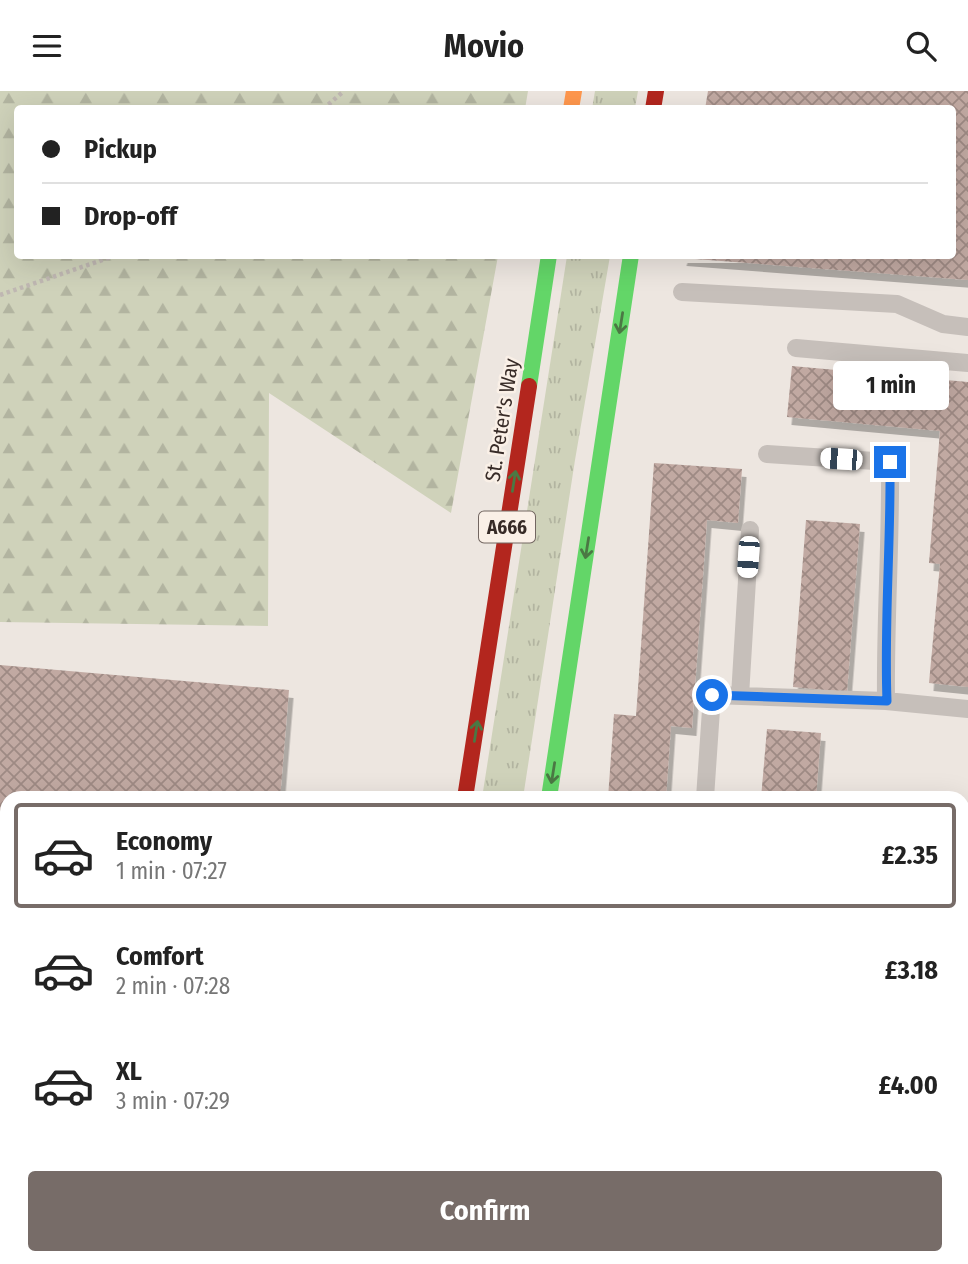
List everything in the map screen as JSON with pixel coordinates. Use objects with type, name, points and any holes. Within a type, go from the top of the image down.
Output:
[{"type":"highway","name":"St. Peter's Way","points":[[466,791],[548,259]]},
{"type":"highway","points":[[550,791],[630,259]]},
{"type":"lane","points":[[682,292],[898,304],[943,324],[968,327]]},
{"type":"lane","points":[[796,348],[968,363]]},
{"type":"lane","points":[[767,454],[890,462],[885,649],[887,701]]},
{"type":"lane","points":[[740,696],[750,530]]},
{"type":"lane","points":[[705,791],[712,695],[887,701],[968,709]]},
{"type":"path","points":[[328,105],[344,91]]},
{"type":"path","points":[[0,295],[105,259]]},
{"type":"green space","points":[[0,91],[528,91],[526,105],[14,105],[14,259],[497,259],[451,513],[269,393],[268,626],[0,622]]},
{"type":"green space","points":[[595,91],[638,91],[636,105],[593,105]]},
{"type":"green space","points":[[567,259],[609,259],[575,460],[524,791],[483,791]]},
{"type":"building","points":[[708,91],[968,91],[968,280],[695,259],[956,259],[956,105],[706,105]]},
{"type":"building","points":[[792,366],[968,382],[968,687],[929,683],[940,564],[929,563],[940,431],[787,417]]},
{"type":"building","points":[[654,463],[742,469],[738,523],[707,520],[692,728],[671,726],[666,791],[608,791],[614,714],[636,716]]},
{"type":"building","points":[[806,520],[860,524],[847,692],[793,687]]},
{"type":"building","points":[[0,665],[289,690],[281,791],[0,791]]},
{"type":"building","points":[[767,729],[821,733],[817,791],[762,791]]},
{"type":"traffic: fast","points":[[529,386],[548,259]]},
{"type":"traffic: fast","points":[[550,791],[630,259]]},
{"type":"traffic: slow","points":[[572,105],[574,91]]},
{"type":"traffic: jam","points":[[654,105],[656,91]]},
{"type":"traffic: jam","points":[[466,791],[529,386]]},
{"type":"route","points":[[712,695],[887,701],[885,649],[890,462]]}]
